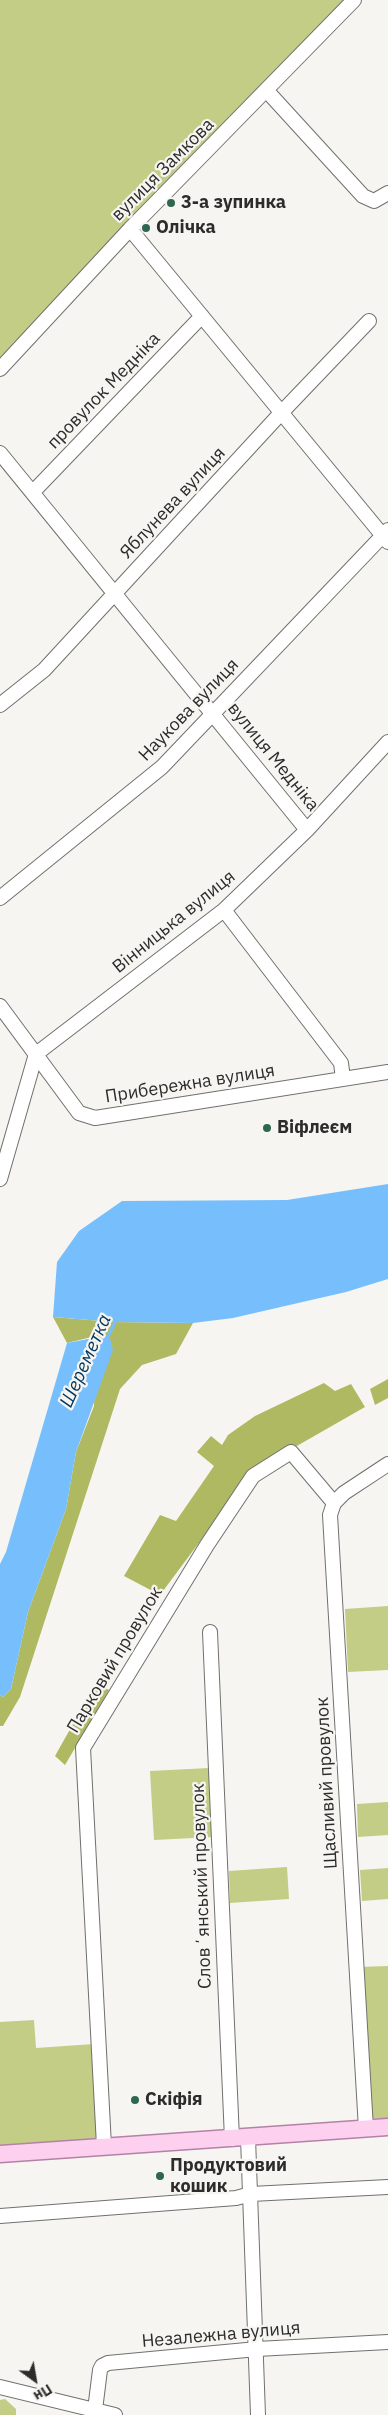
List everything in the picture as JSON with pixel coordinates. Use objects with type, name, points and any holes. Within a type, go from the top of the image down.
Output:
[{"type":"main road","points":[[0,2154],[388,2127]]},
{"type":"street","name":"вулиця Замкова","points":[[0,369],[130,229],[354,0]]},
{"type":"street","points":[[267,91],[363,196],[374,201],[388,192]]},
{"type":"street","points":[[130,229],[281,413],[386,536]]},
{"type":"street","name":"провулок Медніка","points":[[33,492],[202,316]]},
{"type":"street","name":"Яблунева вулиця","points":[[0,705],[44,670],[281,413],[369,321]]},
{"type":"street","name":"вулиця Медніка","points":[[0,453],[308,830]]},
{"type":"street","name":"Наукова вулиця","points":[[0,898],[162,767],[212,712],[386,536]]},
{"type":"street","name":"Вінницька вулиця","points":[[36,1054],[224,910],[308,830],[388,742]]},
{"type":"street","points":[[224,910],[341,1063],[343,1079]]},
{"type":"street","name":"Прибережна вулиця","points":[[0,1006],[79,1113],[95,1118],[388,1072]]},
{"type":"street","points":[[0,1178],[36,1054]]},
{"type":"street","name":"Парковий провулок","points":[[104,2146],[83,1748],[207,1545],[254,1476],[291,1452],[334,1503]]},
{"type":"street","points":[[334,1503],[344,1493],[388,1464]]},
{"type":"street","name":"Щасливий провулок","points":[[334,1503],[330,1515],[366,2129]]},
{"type":"street","name":"Словʼянський провулок","points":[[210,1632],[232,2139]]},
{"type":"street","points":[[248,2138],[258,2415]]},
{"type":"street","points":[[0,2216],[236,2198],[250,2194],[388,2187]]},
{"type":"street","name":"Незалежна вулиця","points":[[95,2410],[100,2370],[102,2366],[108,2363],[257,2349],[388,2342]]},
{"type":"street","points":[[0,2387],[115,2415]]},
{"type":"green space","points":[[0,0],[354,0],[0,369]]},
{"type":"green space","points":[[53,1317],[114,1322],[193,1323],[176,1354],[142,1365],[120,1389],[20,1697],[3,1726],[0,1726],[0,1695],[3,1697],[11,1689],[28,1612],[66,1509],[76,1452],[94,1406],[96,1336],[67,1343]]},
{"type":"green space","points":[[388,1379],[388,1398],[375,1405],[370,1389]]},
{"type":"green space","points":[[324,1383],[335,1391],[351,1384],[365,1407],[281,1455],[245,1481],[160,1595],[124,1576],[160,1515],[176,1521],[214,1466],[197,1452],[211,1436],[222,1445],[228,1435],[255,1416]]},
{"type":"green space","points":[[388,1606],[388,1670],[348,1672],[345,1609]]},
{"type":"green space","points":[[96,1683],[109,1690],[65,1765],[55,1756]]},
{"type":"green space","points":[[209,1768],[213,1837],[154,1840],[150,1771]]},
{"type":"green space","points":[[388,1802],[388,1835],[358,1837],[357,1804]]},
{"type":"green space","points":[[287,1867],[289,1899],[230,1903],[229,1871]]},
{"type":"green space","points":[[388,1868],[388,1899],[362,1901],[360,1870]]},
{"type":"green space","points":[[388,1966],[388,2118],[366,2119],[357,1967]]},
{"type":"green space","points":[[34,2020],[36,2048],[94,2044],[99,2141],[0,2146],[0,2022]]},
{"type":"green space","points":[[5,2399],[16,2409],[16,2415],[0,2415],[0,2400]]},
{"type":"water","points":[[388,1184],[388,1279],[346,1292],[233,1318],[193,1323],[114,1322],[53,1317],[57,1262],[79,1231],[122,1201],[287,1200]]},
{"type":"water","points":[[109,1335],[113,1350],[76,1452],[66,1509],[28,1612],[11,1689],[3,1697],[0,1695],[0,1564],[6,1552],[67,1343]]},
{"type":"waterway","name":"Шереметка","points":[[107,1339],[116,1320]]},
{"type":"place","name":"3-а зупинка","points":[[171,203]]},
{"type":"place","name":"Олічка","points":[[146,228]]},
{"type":"place","name":"Віфлеєм","points":[[267,1128]]},
{"type":"place","name":"Скіфія","points":[[135,2100]]},
{"type":"place","name":"Продуктовий кошик","points":[[160,2176]]}]
